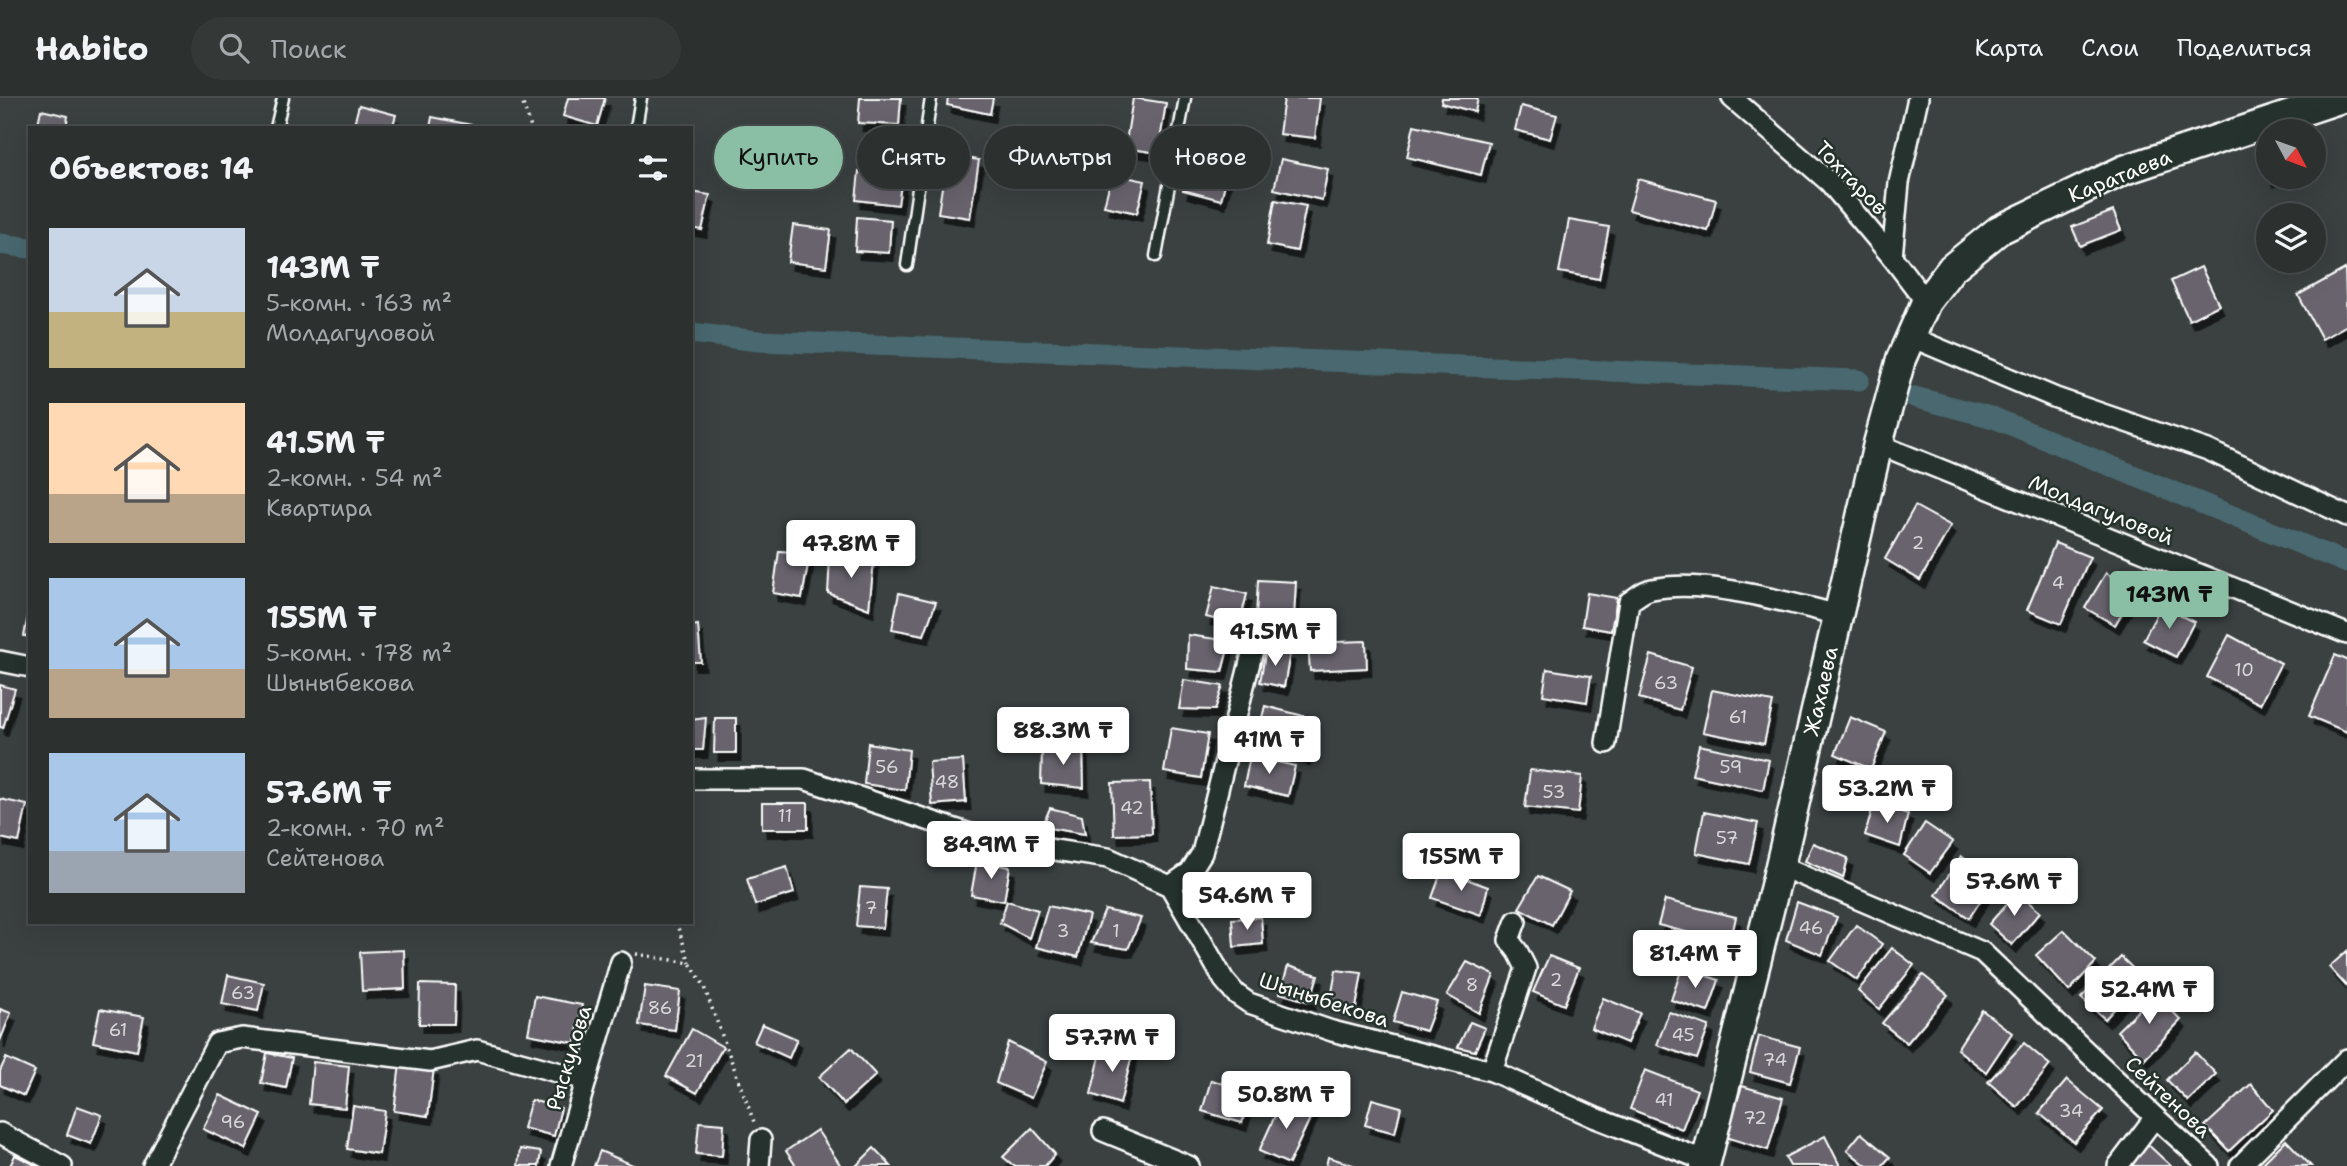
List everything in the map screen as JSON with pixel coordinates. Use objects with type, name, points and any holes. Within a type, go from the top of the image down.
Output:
[{"type":"street","name":"Тохтаров","points":[[1732,98],[1829,182],[1926,302]]},
{"type":"street","points":[[1892,257],[1899,183],[1919,98]]},
{"type":"street","name":"Каратаева","points":[[1926,302],[1952,268],[1998,230],[2124,170],[2342,98]]},
{"type":"street","name":"Жахаева","points":[[1706,1164],[1780,866],[1879,439],[1906,348],[1926,302]]},
{"type":"street","points":[[1906,348],[2208,450],[2345,513]]},
{"type":"street","name":"Молдагуловой","points":[[1879,439],[2347,634]]},
{"type":"street","points":[[1606,743],[1629,602],[1649,589],[1696,587],[1755,594],[1839,615]]},
{"type":"street","points":[[693,779],[804,779],[988,840],[1108,858],[1170,886],[1190,872],[1202,853],[1256,638]]},
{"type":"street","points":[[0,662],[28,667]]},
{"type":"street","name":"Сейтенова","points":[[1780,866],[1982,952],[2155,1118],[2209,1166]]},
{"type":"street","name":"Шыныбекова","points":[[1170,886],[1224,980],[1236,994],[1249,1003],[1332,1031],[1492,1071],[1706,1164]]},
{"type":"street","points":[[1492,1071],[1526,968],[1509,940],[1516,921]]},
{"type":"street","name":"Рыскулова","points":[[561,1166],[621,962]]},
{"type":"street","points":[[153,1166],[216,1043],[242,1038],[430,1061],[477,1050],[586,1080]]},
{"type":"street","points":[[2240,1166],[2347,1059]]},
{"type":"street","points":[[2118,1166],[2155,1118]]},
{"type":"street","points":[[1102,1131],[1189,1166]]},
{"type":"street","points":[[0,1133],[62,1166]]},
{"type":"street","points":[[759,1166],[761,1140]]},
{"type":"lane","points":[[276,126],[283,98]]},
{"type":"lane","points":[[636,126],[641,98]]},
{"type":"lane","points":[[907,265],[931,98]]},
{"type":"lane","points":[[1156,256],[1185,98]]},
{"type":"path","points":[[522,98],[530,126]]},
{"type":"path","points":[[677,924],[690,962],[703,984],[761,1140]]},
{"type":"path","points":[[621,962],[629,953],[690,962]]},
{"type":"building","points":[[568,98],[605,98],[597,126],[563,116]]},
{"type":"building","points":[[860,98],[901,98],[899,125],[858,123]]},
{"type":"building","points":[[948,98],[993,98],[990,114],[947,105]]},
{"type":"building","points":[[1133,98],[1166,103],[1162,126],[1150,126],[1150,152],[1136,150],[1136,126],[1129,126]]},
{"type":"building","points":[[1284,98],[1320,98],[1315,138],[1279,134]]},
{"type":"building","points":[[1442,98],[1478,98],[1475,112],[1441,103]]},
{"type":"building","points":[[359,105],[396,115],[393,126],[354,126]]},
{"type":"building","points":[[1521,106],[1557,115],[1550,139],[1515,130]]},
{"type":"building","points":[[41,110],[68,116],[66,126],[37,126]]},
{"type":"building","points":[[432,117],[477,126],[430,126]]},
{"type":"building","points":[[1414,125],[1489,142],[1481,175],[1407,157]]},
{"type":"building","points":[[970,159],[979,160],[970,218],[938,213],[942,189],[970,189]]},
{"type":"building","points":[[1281,159],[1328,169],[1322,200],[1274,189]]},
{"type":"building","points":[[1136,179],[1145,181],[1137,213],[1104,206],[1108,189],[1136,189]]},
{"type":"building","points":[[1638,179],[1716,200],[1708,231],[1629,210]]},
{"type":"building","points":[[857,189],[900,189],[898,205],[856,200]]},
{"type":"building","points":[[1183,189],[1224,189],[1221,200]]},
{"type":"building","points":[[693,192],[710,195],[702,230],[693,228]]},
{"type":"building","points":[[1275,200],[1306,206],[1297,251],[1267,245]]},
{"type":"building","points":[[2113,211],[2121,230],[2080,246],[2072,227]]},
{"type":"building","points":[[857,217],[891,220],[889,253],[855,251]]},
{"type":"building","points":[[1569,220],[1609,227],[1599,279],[1559,272]]},
{"type":"building","points":[[793,225],[831,230],[826,267],[788,262]]},
{"type":"building","points":[[2201,267],[2219,305],[2189,320],[2171,281]]},
{"type":"building","points":[[2345,269],[2347,325],[2322,339],[2298,295]]},
{"type":"building","points":[[1915,506],[1951,526],[1920,580],[1885,559]]},
{"type":"building","points":[[2055,543],[2090,557],[2061,624],[2027,610]]},
{"type":"building","points":[[779,551],[810,553],[802,598],[773,593]]},
{"type":"building","points":[[830,557],[874,561],[869,609],[828,593]]},
{"type":"building","points":[[2106,573],[2136,590],[2115,625],[2085,608]]},
{"type":"building","points":[[1258,580],[1296,582],[1294,618],[1256,616]]},
{"type":"building","points":[[1214,586],[1247,594],[1239,625],[1206,617]]},
{"type":"building","points":[[899,593],[936,602],[924,635],[892,629]]},
{"type":"building","points":[[1587,593],[1617,598],[1611,631],[1582,626]]},
{"type":"building","points":[[2161,606],[2194,622],[2176,657],[2143,640]]},
{"type":"building","points":[[28,616],[28,637],[24,636]]},
{"type":"building","points":[[698,625],[701,662],[693,662],[693,626]]},
{"type":"building","points":[[1188,635],[1230,641],[1222,672],[1187,669]]},
{"type":"building","points":[[2229,635],[2281,663],[2260,704],[2207,677]]},
{"type":"building","points":[[1366,641],[1367,668],[1310,671],[1308,643]]},
{"type":"building","points":[[1266,649],[1290,653],[1284,687],[1260,682]]},
{"type":"building","points":[[1651,655],[1692,667],[1680,710],[1639,698]]},
{"type":"building","points":[[2335,655],[2347,660],[2347,732],[2309,716]]},
{"type":"building","points":[[1547,669],[1591,676],[1587,702],[1543,695]]},
{"type":"building","points":[[1184,680],[1223,686],[1215,710],[1179,709]]},
{"type":"building","points":[[0,685],[15,689],[3,728],[0,727]]},
{"type":"building","points":[[1712,690],[1773,702],[1764,744],[1703,732]]},
{"type":"building","points":[[1265,706],[1315,719],[1305,757],[1255,745]]},
{"type":"building","points":[[1850,717],[1886,732],[1871,769],[1835,754]]},
{"type":"building","points":[[706,718],[703,750],[693,750],[693,720]]},
{"type":"building","points":[[715,718],[736,718],[736,753],[714,753]]},
{"type":"building","points":[[1171,728],[1208,734],[1201,778],[1164,772]]},
{"type":"building","points":[[868,743],[909,750],[905,790],[864,784]]},
{"type":"building","points":[[1699,745],[1769,760],[1763,790],[1692,775]]},
{"type":"building","points":[[1083,746],[1084,788],[1041,784],[1042,751]]},
{"type":"building","points":[[1250,756],[1295,766],[1288,796],[1244,786]]},
{"type":"building","points":[[963,760],[966,802],[932,805],[929,762]]},
{"type":"building","points":[[1530,770],[1582,776],[1578,813],[1525,807]]},
{"type":"building","points":[[1150,782],[1152,834],[1114,835],[1112,783]]},
{"type":"building","points":[[0,799],[27,805],[19,842],[0,838]]},
{"type":"building","points":[[762,803],[808,803],[808,829],[762,829]]},
{"type":"building","points":[[1874,803],[1908,814],[1900,847],[1865,835]]},
{"type":"building","points":[[1050,808],[1082,816],[1085,834],[1042,827]]},
{"type":"building","points":[[1704,812],[1758,823],[1749,864],[1696,853]]},
{"type":"building","points":[[1925,823],[1953,842],[1930,873],[1904,855]]},
{"type":"building","points":[[1813,843],[1848,858],[1843,878],[1805,861]]},
{"type":"building","points":[[1961,856],[1994,880],[1969,918],[1936,895]]},
{"type":"building","points":[[977,861],[1010,867],[1004,901],[971,895]]},
{"type":"building","points":[[787,867],[794,893],[755,905],[747,879]]},
{"type":"building","points":[[1442,870],[1488,887],[1481,915],[1432,898]]},
{"type":"building","points":[[1538,876],[1570,891],[1552,925],[1519,908]]},
{"type":"building","points":[[860,887],[887,889],[883,928],[856,926]]},
{"type":"building","points":[[2017,892],[2040,912],[2012,945],[1989,924]]},
{"type":"building","points":[[1665,900],[1736,917],[1730,943],[1658,925]]},
{"type":"building","points":[[1007,901],[1038,910],[1029,938],[1000,923]]},
{"type":"building","points":[[1797,902],[1837,917],[1822,955],[1786,940]]},
{"type":"building","points":[[1048,906],[1089,915],[1078,957],[1036,947]]},
{"type":"building","points":[[1105,910],[1141,918],[1128,949],[1091,943]]},
{"type":"building","points":[[1261,917],[1263,944],[1234,947],[1232,919]]},
{"type":"building","points":[[1856,925],[1882,944],[1857,980],[1830,961]]},
{"type":"building","points":[[2064,930],[2096,962],[2069,991],[2036,955]]},
{"type":"building","points":[[1892,948],[1914,965],[1879,1009],[1858,991]]},
{"type":"building","points":[[404,950],[405,989],[362,991],[360,952]]},
{"type":"building","points":[[2347,951],[2347,987],[2329,967]]},
{"type":"building","points":[[1549,956],[1579,968],[1564,1005],[1533,992]]},
{"type":"building","points":[[2121,957],[2143,978],[2105,1019],[2081,998]]},
{"type":"building","points":[[1467,962],[1494,975],[1479,1013],[1447,995]]},
{"type":"building","points":[[1288,966],[1318,975],[1310,1002],[1280,993]]},
{"type":"building","points":[[1682,968],[1719,980],[1708,1012],[1671,1000]]},
{"type":"building","points":[[1336,970],[1362,973],[1356,1008],[1330,1004]]},
{"type":"building","points":[[228,975],[264,983],[258,1011],[222,1004]]},
{"type":"building","points":[[1923,975],[1948,995],[1907,1043],[1882,1023]]},
{"type":"building","points":[[420,984],[455,985],[454,1024],[419,1024]]},
{"type":"building","points":[[645,986],[680,991],[675,1030],[639,1025]]},
{"type":"building","points":[[1402,992],[1437,1002],[1426,1031],[1393,1022]]},
{"type":"building","points":[[2155,994],[2181,1020],[2144,1059],[2117,1031]]},
{"type":"building","points":[[535,996],[582,1005],[575,1043],[528,1034]]},
{"type":"building","points":[[1603,998],[1640,1013],[1627,1043],[1591,1028]]},
{"type":"building","points":[[0,1009],[11,1013],[0,1041]]},
{"type":"building","points":[[100,1009],[144,1017],[137,1051],[93,1042]]},
{"type":"building","points":[[1982,1010],[2012,1033],[1986,1072],[1957,1049]]},
{"type":"building","points":[[1669,1012],[1709,1026],[1697,1059],[1657,1045]]},
{"type":"building","points":[[1470,1022],[1485,1028],[1475,1051],[1458,1047]]},
{"type":"building","points":[[762,1024],[797,1039],[789,1058],[754,1042]]},
{"type":"building","points":[[692,1029],[723,1047],[697,1093],[666,1076]]},
{"type":"building","points":[[1759,1036],[1800,1047],[1790,1083],[1750,1072]]},
{"type":"building","points":[[1008,1042],[1047,1062],[1031,1098],[996,1083]]},
{"type":"building","points":[[2024,1043],[2050,1065],[2017,1107],[1988,1082]]},
{"type":"building","points":[[851,1048],[876,1075],[844,1104],[819,1077]]},
{"type":"building","points":[[1102,1048],[1133,1051],[1120,1104],[1091,1094]]},
{"type":"building","points":[[2195,1052],[2216,1074],[2188,1101],[2167,1080]]},
{"type":"building","points":[[267,1053],[292,1058],[286,1088],[261,1083]]},
{"type":"building","points":[[6,1058],[35,1071],[24,1096],[0,1085],[0,1071]]},
{"type":"building","points":[[313,1062],[349,1066],[345,1108],[309,1104]]},
{"type":"building","points":[[400,1064],[434,1068],[428,1116],[394,1111]]},
{"type":"building","points":[[1645,1070],[1697,1090],[1682,1129],[1630,1109]]},
{"type":"building","points":[[1211,1080],[1252,1092],[1242,1123],[1202,1111]]},
{"type":"building","points":[[2067,1080],[2103,1110],[2074,1142],[2039,1113]]},
{"type":"building","points":[[2251,1084],[2273,1110],[2229,1151],[2205,1126]]},
{"type":"building","points":[[1742,1086],[1783,1098],[1768,1150],[1726,1137]]},
{"type":"building","points":[[220,1095],[262,1115],[246,1149],[203,1129]]},
{"type":"building","points":[[1283,1098],[1313,1112],[1289,1164],[1259,1151]]},
{"type":"building","points":[[1372,1099],[1401,1107],[1395,1133],[1365,1125]]},
{"type":"building","points":[[531,1100],[561,1108],[554,1136],[523,1128]]},
{"type":"building","points":[[77,1106],[102,1115],[91,1144],[67,1135]]},
{"type":"building","points":[[353,1106],[385,1111],[379,1154],[347,1149]]},
{"type":"building","points":[[699,1122],[724,1124],[722,1156],[696,1154]]},
{"type":"building","points":[[1032,1128],[1055,1154],[1045,1166],[1014,1166],[1003,1157]]},
{"type":"building","points":[[817,1130],[841,1166],[796,1166],[786,1151]]},
{"type":"building","points":[[1861,1133],[1890,1157],[1882,1166],[1867,1166],[1847,1150]]},
{"type":"building","points":[[1825,1136],[1840,1166],[1790,1166],[1785,1157]]},
{"type":"building","points":[[2286,1140],[2311,1166],[2260,1166]]},
{"type":"building","points":[[2144,1141],[2171,1166],[2122,1166]]},
{"type":"building","points":[[874,1148],[891,1166],[856,1166]]},
{"type":"building","points":[[520,1149],[541,1152],[539,1166],[518,1166]]},
{"type":"building","points":[[600,1151],[635,1166],[594,1166]]},
{"type":"building","points":[[15,1155],[38,1166],[10,1166]]},
{"type":"building","points":[[1328,1157],[1356,1166],[1326,1166]]},
{"type":"waterway","points":[[0,244],[28,248]]},
{"type":"waterway","points":[[693,333],[758,341],[1859,380]]},
{"type":"waterway","points":[[1914,397],[1994,418],[2347,563]]}]
